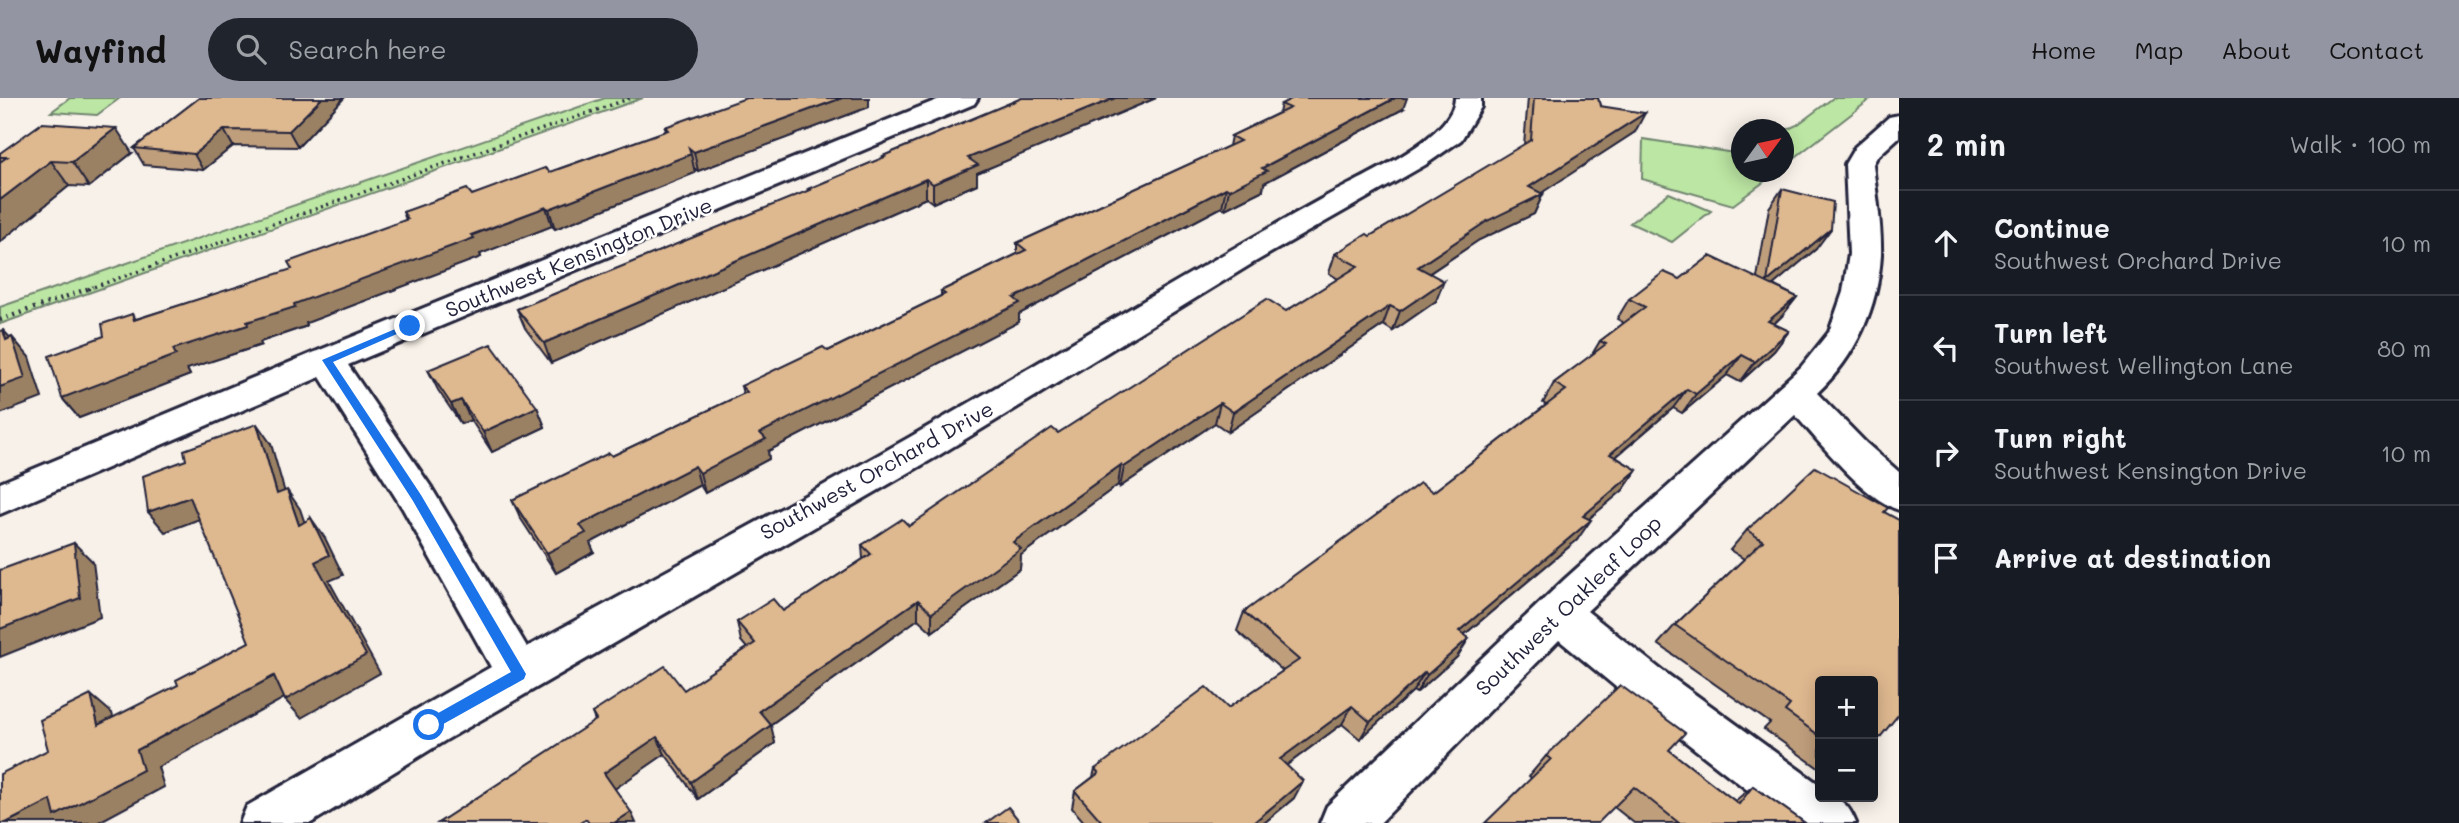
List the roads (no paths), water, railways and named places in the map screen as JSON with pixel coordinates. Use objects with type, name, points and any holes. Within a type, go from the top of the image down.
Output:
[{"type":"street","name":"Southwest Kensington Drive","points":[[0,499],[327,360],[965,98]]},
{"type":"street","name":"Southwest Orchard Drive","points":[[265,823],[519,674],[923,447],[1242,256],[1415,159],[1451,134],[1468,107],[1468,98]]},
{"type":"street","name":"Southwest Oakleaf Loop","points":[[1345,823],[1558,613],[1797,394],[1845,335],[1859,292],[1865,254],[1859,164],[1865,153],[1899,123]]},
{"type":"street","points":[[327,360],[417,498],[519,674]]},
{"type":"street","points":[[1797,394],[1852,453],[1899,495]]},
{"type":"street","points":[[1558,613],[1644,683],[1831,823]]}]
